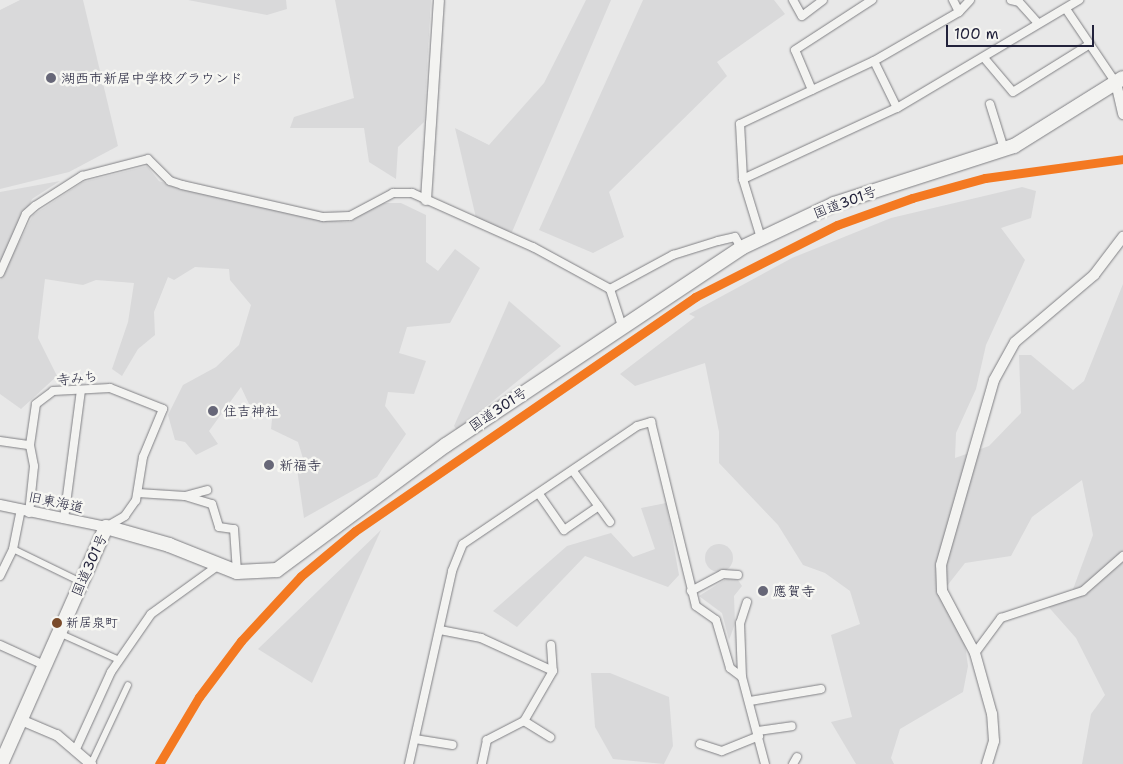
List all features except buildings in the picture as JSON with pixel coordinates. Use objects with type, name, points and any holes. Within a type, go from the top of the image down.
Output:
[{"type":"highway","name":"国道301号","points":[[1,764],[106,527],[237,572],[278,570],[304,554],[446,445],[622,325],[741,248],[850,198],[1004,149],[1054,124],[1120,80]]},
{"type":"street","points":[[426,200],[439,0]]},
{"type":"street","points":[[793,0],[802,16],[823,0]]},
{"type":"street","points":[[812,90],[795,50],[872,0]]},
{"type":"street","points":[[953,0],[959,12]]},
{"type":"street","points":[[761,238],[743,179],[740,124],[874,61],[959,12],[970,0]]},
{"type":"street","points":[[1010,0],[1019,2],[1038,24]]},
{"type":"street","points":[[743,179],[896,108],[985,59],[1038,24],[1066,10],[1079,0]]},
{"type":"street","points":[[1066,10],[1090,44],[1120,80],[1123,114]]},
{"type":"street","points":[[985,59],[1013,92],[1090,44]]},
{"type":"street","points":[[874,61],[896,108]]},
{"type":"street","points":[[990,104],[1004,149]]},
{"type":"street","points":[[0,272],[26,214],[35,206],[82,176],[136,160],[148,159],[170,181],[322,217],[350,216],[393,193],[412,193],[533,247],[610,289],[622,325]]},
{"type":"street","points":[[987,764],[994,741],[992,714],[975,653],[942,591],[941,564],[994,380],[1015,342],[1094,275],[1123,237]]},
{"type":"street","points":[[610,289],[673,255],[718,241],[735,238],[741,248]]},
{"type":"street","name":"寺みち","points":[[0,576],[13,549],[25,511],[34,466],[30,445],[36,404],[53,391],[110,388],[163,409],[143,457],[138,493]]},
{"type":"street","points":[[64,519],[81,390]]},
{"type":"street","points":[[409,764],[452,571],[463,544],[637,426],[651,422],[691,591],[698,609],[716,620],[730,668],[742,677]]},
{"type":"street","points":[[0,441],[30,445]]},
{"type":"street","points":[[573,471],[610,522]]},
{"type":"street","points":[[185,496],[207,490]]},
{"type":"street","points":[[106,527],[125,516],[138,493],[185,496],[212,504],[219,527],[234,529],[237,572]]},
{"type":"street","points":[[539,494],[564,530],[599,506]]},
{"type":"street","name":"旧東海道","points":[[0,505],[106,527]]},
{"type":"street","points":[[13,549],[81,582]]},
{"type":"street","points":[[975,653],[1001,618],[1083,591],[1123,556]]},
{"type":"street","points":[[75,751],[119,660],[159,606],[180,596],[219,565]]},
{"type":"street","points":[[691,591],[723,574],[738,575]]},
{"type":"street","points":[[747,602],[740,623],[742,677],[766,764]]},
{"type":"street","points":[[440,630],[481,638],[553,671]]},
{"type":"street","points":[[58,633],[119,660]]},
{"type":"street","points":[[0,645],[44,665]]},
{"type":"street","points":[[482,764],[487,740],[524,721],[553,671],[550,645]]},
{"type":"street","points":[[21,720],[57,735],[91,764],[128,685]]},
{"type":"street","points":[[750,701],[821,689]]},
{"type":"street","points":[[524,721],[550,737]]},
{"type":"street","points":[[700,744],[722,751],[758,734],[792,726]]},
{"type":"street","points":[[415,739],[453,745]]},
{"type":"shaded area","name":"湖西市新居中学校グラウンド","points":[[20,0],[83,0],[118,146],[69,172],[0,189],[0,10]]},
{"type":"shaded area","points":[[188,0],[286,0],[287,9],[267,15]]},
{"type":"shaded area","points":[[335,0],[431,0],[424,122],[398,147],[396,179],[369,162],[364,128],[290,128],[294,117],[354,98]]},
{"type":"shaded area","points":[[586,0],[611,0],[512,232],[477,222],[455,128],[489,145],[544,83]]},
{"type":"shaded area","points":[[643,0],[774,0],[785,14],[717,62],[727,76],[609,192],[624,237],[593,253],[539,230]]},
{"type":"shaded area","points":[[147,166],[159,181],[180,189],[325,221],[350,222],[379,203],[401,203],[426,215],[426,262],[438,271],[455,249],[480,268],[450,323],[407,327],[399,353],[426,361],[414,394],[388,392],[385,406],[406,434],[377,477],[304,518],[297,469],[305,465],[298,442],[271,429],[273,410],[249,404],[241,387],[209,431],[218,444],[196,455],[185,442],[175,440],[168,415],[183,385],[216,367],[239,345],[251,305],[230,280],[229,269],[195,267],[174,280],[168,277],[154,312],[155,335],[138,349],[122,376],[112,369],[128,322],[134,283],[96,280],[83,285],[45,279],[38,338],[57,376],[21,409],[0,394],[0,280],[33,215],[83,182]]},
{"type":"shaded area","points":[[60,181],[32,199],[0,273],[0,192]]},
{"type":"shaded area","points":[[1022,187],[1036,191],[1031,218],[1001,228],[1025,260],[986,345],[976,389],[956,433],[955,458],[989,446],[1021,413],[1019,355],[1031,355],[1073,390],[1084,381],[1123,284],[1123,764],[1082,764],[1091,714],[1105,695],[1076,638],[1045,603],[1072,592],[1093,535],[1082,480],[1032,517],[1011,556],[965,563],[943,591],[963,630],[968,666],[963,692],[900,729],[891,758],[894,764],[856,764],[831,722],[852,717],[831,635],[860,624],[850,591],[825,573],[803,565],[778,525],[719,463],[719,432],[705,363],[635,386],[620,374],[695,317],[689,314],[792,258],[891,218]]},
{"type":"shaded area","points":[[509,301],[561,346],[457,430],[454,426]]},
{"type":"shaded area","points":[[666,503],[679,575],[668,587],[585,556],[517,627],[493,611],[567,546],[611,533],[633,557],[655,549],[641,508]]},
{"type":"shaded area","points":[[381,530],[312,683],[258,649]]},
{"type":"shaded area","points":[[719,544],[729,548],[733,558],[729,568],[719,572],[709,568],[705,558],[709,548]]},
{"type":"shaded area","points":[[726,579],[738,580],[742,586],[734,596],[735,624],[729,640],[722,613],[699,596]]},
{"type":"shaded area","points":[[591,673],[610,673],[669,697],[673,746],[664,764],[613,759],[595,727]]},
{"type":"transit line","points":[[159,764],[199,697],[241,641],[301,576],[355,531],[695,297],[837,225],[912,198],[985,178],[1123,159]]},
{"type":"place","name":"湖西市新居中学校グラウンド","points":[[51,78]]},
{"type":"place","name":"住吉神社","points":[[213,411]]},
{"type":"place","name":"新福寺","points":[[269,465]]},
{"type":"place","name":"應賀寺","points":[[763,591]]},
{"type":"place","name":"新居泉町","points":[[57,623]]}]
